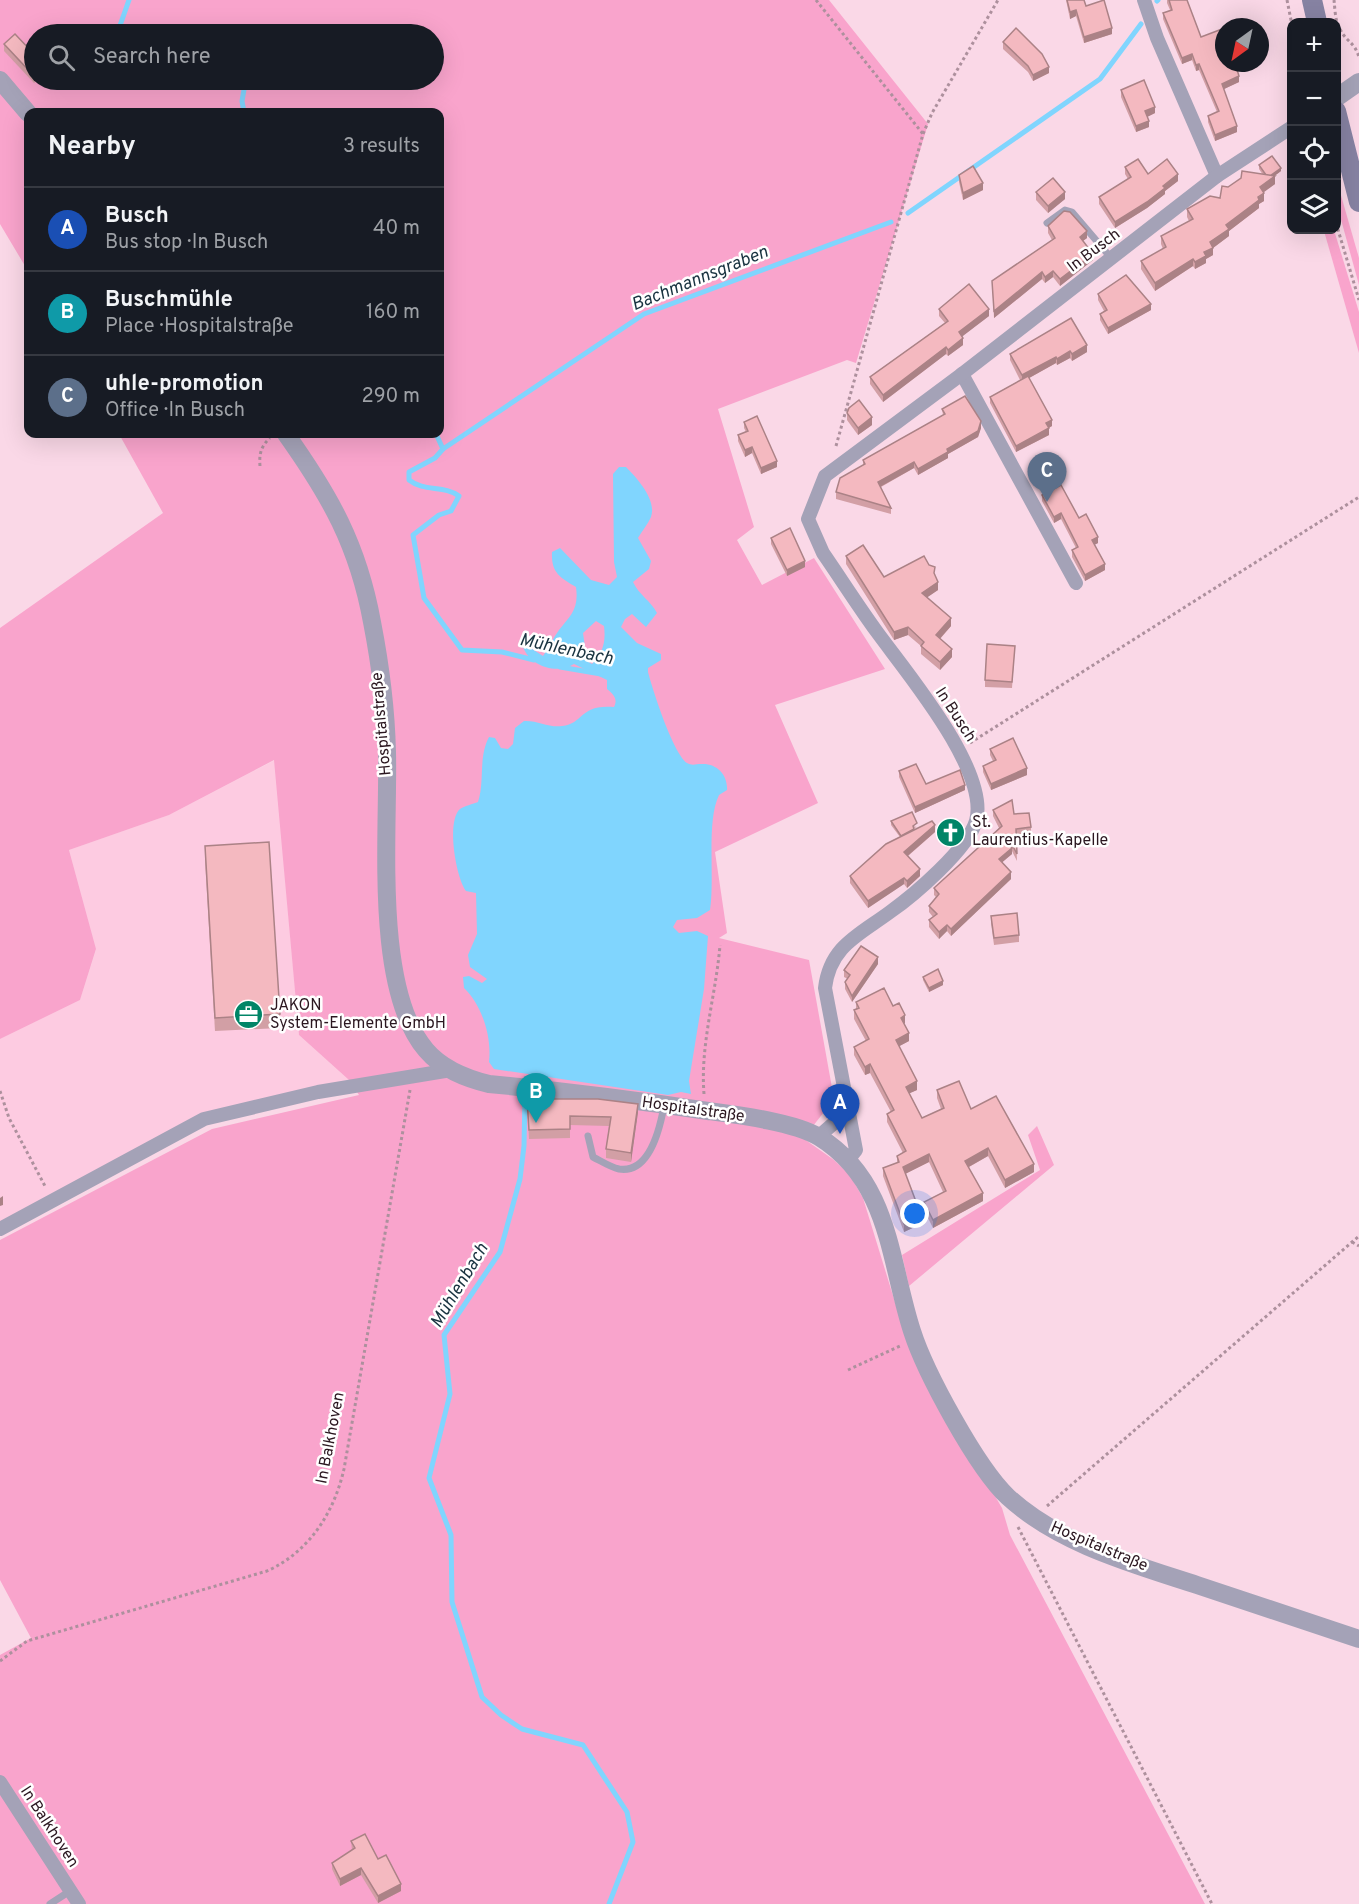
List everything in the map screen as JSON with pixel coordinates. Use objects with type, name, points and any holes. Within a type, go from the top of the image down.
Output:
[{"type":"main road","points":[[1312,0],[1316,18]]},
{"type":"main road","points":[[1340,126],[1359,202]]},
{"type":"street","points":[[1144,0],[1157,38],[1217,176]]},
{"type":"street","points":[[0,80],[24,108]]},
{"type":"street","points":[[1341,95],[1359,82]]},
{"type":"street","name":"In Busch","points":[[847,1161],[856,1150],[825,988],[827,968],[844,945],[914,895],[971,834],[978,803],[959,750],[947,728],[823,553],[808,519],[825,476],[962,374],[1217,176],[1287,130]]},
{"type":"street","points":[[962,374],[1076,583]]},
{"type":"street","name":"Hospitalstraße","points":[[289,438],[322,484],[345,527],[365,591],[373,631],[387,749],[388,915],[393,962],[405,1009],[414,1032],[426,1050],[451,1070],[469,1079],[489,1084],[743,1116],[818,1137],[847,1161],[868,1186],[882,1217],[915,1339],[930,1374],[976,1455],[1006,1495],[1034,1518],[1070,1538],[1359,1639]]},
{"type":"street","points":[[0,1228],[204,1119],[318,1092],[451,1070]]},
{"type":"street","points":[[818,1137],[849,1110]]},
{"type":"street","name":"In Balkhoven","points":[[0,1782],[79,1904]]},
{"type":"lane","points":[[1047,224],[1065,210],[1072,212],[1112,259]]},
{"type":"lane","points":[[588,1136],[593,1157],[620,1169],[631,1168],[650,1152],[664,1105]]},
{"type":"lane","name":"In Balkhoven","points":[[50,1904],[70,1891]]},
{"type":"path","points":[[816,0],[923,134]]},
{"type":"path","points":[[836,446],[923,134],[932,113],[998,0]]},
{"type":"path","points":[[1287,0],[1291,18]]},
{"type":"path","points":[[1334,0],[1338,27],[1345,37],[1355,44],[1359,57]]},
{"type":"path","points":[[1339,234],[1359,300]]},
{"type":"path","points":[[260,466],[259,454],[264,443],[271,438]]},
{"type":"path","points":[[959,750],[1359,497]]},
{"type":"path","points":[[705,1111],[702,1066],[717,979],[720,945]]},
{"type":"path","name":"In Balkhoven","points":[[0,1661],[27,1641],[267,1571],[296,1553],[326,1518],[334,1504],[344,1469],[412,1075]]},
{"type":"path","points":[[0,1091],[9,1118],[52,1200]]},
{"type":"path","points":[[1212,1904],[1017,1528],[1034,1518],[1359,1236]]},
{"type":"path","points":[[1352,1242],[1359,1246]]},
{"type":"path","points":[[848,1370],[915,1339]]},
{"type":"shaded area","points":[[0,0],[829,0],[928,124],[856,363],[847,360],[718,409],[754,527],[737,540],[762,585],[814,558],[885,669],[775,705],[818,803],[715,852],[727,933],[719,938],[809,960],[836,1110],[824,1112],[813,1126],[800,1136],[834,1160],[850,1175],[863,1198],[902,1325],[932,1389],[1002,1508],[1010,1535],[1205,1904],[0,1904],[0,1655],[31,1638],[0,1580],[0,1240],[212,1129],[359,1095],[349,1080],[299,1035],[274,760],[169,815],[69,850],[96,949],[80,1000],[0,1039],[0,628],[163,513],[121,438],[444,438],[444,108],[24,108],[24,264],[0,224]]},
{"type":"shaded area","points":[[1341,195],[1359,258],[1359,285],[1341,220]]},
{"type":"shaded area","points":[[1325,234],[1335,234],[1359,312],[1359,353]]},
{"type":"shaded area","points":[[275,760],[299,1035],[349,1080],[208,1112],[0,1222],[0,1039],[80,1000],[96,950],[69,850],[169,815]]},
{"type":"shaded area","points":[[1037,1126],[1054,1165],[909,1286],[902,1255],[1040,1170],[1028,1135]]},
{"type":"water","points":[[619,467],[626,467],[645,490],[652,510],[650,520],[638,538],[651,561],[649,569],[633,582],[657,613],[646,627],[632,614],[625,619],[621,627],[637,643],[661,654],[661,660],[648,668],[648,672],[664,721],[682,757],[692,765],[707,764],[717,768],[726,779],[727,785],[727,790],[719,795],[713,820],[710,910],[697,918],[677,920],[673,927],[679,933],[697,931],[708,936],[704,989],[689,1081],[691,1094],[681,1092],[668,1095],[494,1069],[489,1062],[489,1042],[481,1012],[464,988],[463,977],[469,976],[482,983],[487,979],[470,967],[468,955],[477,934],[476,893],[466,891],[462,884],[454,850],[454,825],[460,809],[478,802],[484,753],[489,737],[495,738],[501,748],[508,749],[513,744],[515,728],[524,721],[562,726],[575,721],[594,708],[614,707],[616,702],[615,697],[607,689],[607,680],[574,664],[560,669],[545,667],[532,659],[523,647],[526,645],[543,656],[575,606],[576,587],[557,573],[553,564],[552,552],[560,548],[591,580],[609,585],[617,577],[614,562],[613,474]],"holes":[[[596,621],[604,626],[603,647],[592,664],[587,661],[583,633]]]},
{"type":"building","points":[[1067,0],[1084,0],[1086,6],[1104,0],[1112,28],[1084,37],[1076,10],[1070,12]]},
{"type":"building","points":[[1169,0],[1187,0],[1201,37],[1215,32],[1215,72],[1238,72],[1239,76],[1222,84],[1237,126],[1215,135],[1208,116],[1219,111],[1199,64],[1196,65],[1192,54],[1182,58],[1163,13],[1172,10]]},
{"type":"building","points":[[1016,28],[1042,54],[1049,67],[1033,75],[1028,66],[1003,42]]},
{"type":"building","points":[[15,34],[24,44],[24,65],[4,44]]},
{"type":"building","points":[[1144,80],[1155,107],[1145,111],[1149,121],[1136,126],[1121,90]]},
{"type":"building","points":[[1272,156],[1281,168],[1270,176],[1266,175],[1259,165]]},
{"type":"building","points":[[1138,159],[1148,174],[1167,159],[1178,174],[1147,202],[1115,222],[1099,197],[1131,177],[1125,167]]},
{"type":"building","points":[[973,166],[983,183],[963,193],[959,175]]},
{"type":"building","points":[[1242,171],[1275,176],[1260,187],[1264,193],[1258,197],[1259,200],[1226,225],[1229,229],[1210,242],[1213,248],[1204,252],[1206,256],[1195,262],[1193,259],[1155,283],[1141,261],[1166,247],[1161,236],[1193,219],[1187,209],[1210,196],[1220,198],[1222,186],[1228,187],[1241,178]]},
{"type":"building","points":[[1053,178],[1065,192],[1048,206],[1036,192]]},
{"type":"building","points":[[1064,211],[1070,212],[1087,231],[1080,237],[1093,254],[1060,279],[1053,271],[1045,277],[1042,272],[994,311],[992,281],[1055,238],[1048,226]]},
{"type":"building","points":[[1126,275],[1151,304],[1108,328],[1100,314],[1107,310],[1098,294]]},
{"type":"building","points":[[969,284],[989,309],[959,332],[963,338],[948,350],[946,347],[883,395],[870,377],[948,321],[939,309]]},
{"type":"building","points":[[1071,318],[1087,345],[1072,354],[1070,351],[1057,359],[1056,357],[1022,375],[1010,354]]},
{"type":"building","points":[[1028,376],[1052,420],[1046,423],[1049,428],[1016,446],[990,397]]},
{"type":"building","points":[[965,396],[981,421],[978,431],[918,469],[914,462],[878,482],[891,508],[836,492],[840,478],[865,464],[863,460],[945,414],[942,409]]},
{"type":"building","points":[[859,400],[872,417],[858,428],[847,413],[849,408]]},
{"type":"building","points":[[757,416],[777,461],[761,468],[752,447],[745,450],[738,435],[748,431],[744,422]]},
{"type":"building","points":[[1061,485],[1079,518],[1086,514],[1098,537],[1092,540],[1105,564],[1085,575],[1072,550],[1078,547],[1061,513],[1054,517],[1042,495]]},
{"type":"building","points":[[790,528],[805,561],[787,570],[771,538]]},
{"type":"building","points":[[863,545],[884,577],[924,556],[929,565],[935,567],[934,573],[938,582],[922,593],[951,618],[936,635],[952,649],[940,662],[921,646],[924,642],[908,627],[894,632],[846,556]]},
{"type":"building","points":[[987,644],[1015,646],[1012,682],[985,680]]},
{"type":"building","points":[[1013,738],[1027,768],[991,784],[983,766],[996,760],[990,749]]},
{"type":"building","points":[[916,764],[926,784],[960,770],[965,785],[915,807],[899,771]]},
{"type":"building","points":[[1012,800],[1014,814],[1029,813],[1031,827],[1016,829],[1017,854],[1007,835],[1001,836],[1012,848],[999,859],[1011,872],[951,929],[947,925],[939,932],[929,920],[937,914],[929,906],[939,894],[934,888],[1002,826],[993,810]]},
{"type":"building","points":[[912,812],[917,823],[913,826],[914,829],[901,836],[891,821]]},
{"type":"building","points":[[932,821],[935,825],[904,852],[920,869],[907,881],[904,878],[868,901],[850,876],[886,844]]},
{"type":"building","points":[[269,842],[280,1014],[215,1018],[205,846]]},
{"type":"building","points":[[1017,913],[1019,935],[994,938],[991,916]]},
{"type":"building","points":[[861,946],[878,957],[852,996],[845,982],[850,975],[844,970]]},
{"type":"building","points":[[938,969],[943,981],[929,988],[923,977]]},
{"type":"building","points":[[884,988],[893,1006],[899,1003],[905,1015],[901,1018],[909,1033],[896,1040],[917,1081],[906,1087],[922,1118],[944,1108],[937,1090],[959,1081],[971,1109],[996,1096],[1034,1164],[1005,1180],[988,1148],[965,1161],[983,1193],[933,1220],[924,1202],[946,1191],[929,1154],[903,1167],[921,1215],[904,1224],[883,1168],[899,1162],[897,1156],[906,1151],[887,1114],[894,1110],[870,1064],[865,1067],[854,1047],[869,1039],[854,1010],[859,1008],[856,1002]]},
{"type":"building","points":[[527,1099],[598,1099],[638,1104],[631,1153],[606,1149],[611,1117],[570,1116],[570,1129],[529,1130]]},
{"type":"building","points":[[365,1834],[378,1859],[386,1855],[401,1884],[378,1896],[361,1868],[340,1879],[332,1863],[355,1848],[351,1841]]},
{"type":"waterway","name":"Mühlenbach","points":[[121,24],[129,0]]},
{"type":"waterway","name":"Bachmannsgraben","points":[[908,213],[1100,79],[1141,24]]},
{"type":"waterway","name":"Mühlenbach","points":[[243,108],[244,90]]},
{"type":"waterway","name":"Bachmannsgraben","points":[[443,449],[644,314],[891,222]]},
{"type":"waterway","name":"Mühlenbach","points":[[438,438],[443,449],[435,458],[409,472],[409,480],[421,486],[459,496],[451,511],[439,515],[413,535],[424,598],[462,650],[502,652],[534,660]]},
{"type":"waterway","name":"Mühlenbach","points":[[560,667],[601,674]]},
{"type":"waterway","name":"Mühlenbach","points":[[525,1094],[524,1146],[520,1179],[500,1252],[444,1335],[450,1394],[429,1478],[451,1535],[452,1602],[482,1697],[501,1715],[522,1729],[583,1745],[627,1812],[633,1842],[609,1904]]},
{"type":"place","name":"uhle-promotion","points":[[1047,502]]},
{"type":"place","name":"St. Laurentius-Kapelle","points":[[951,832]]},
{"type":"place","name":"JAKON System-Elemente GmbH","points":[[249,1015]]},
{"type":"place","name":"Buschmühle","points":[[536,1123]]},
{"type":"place","name":"Busch","points":[[840,1134]]}]
